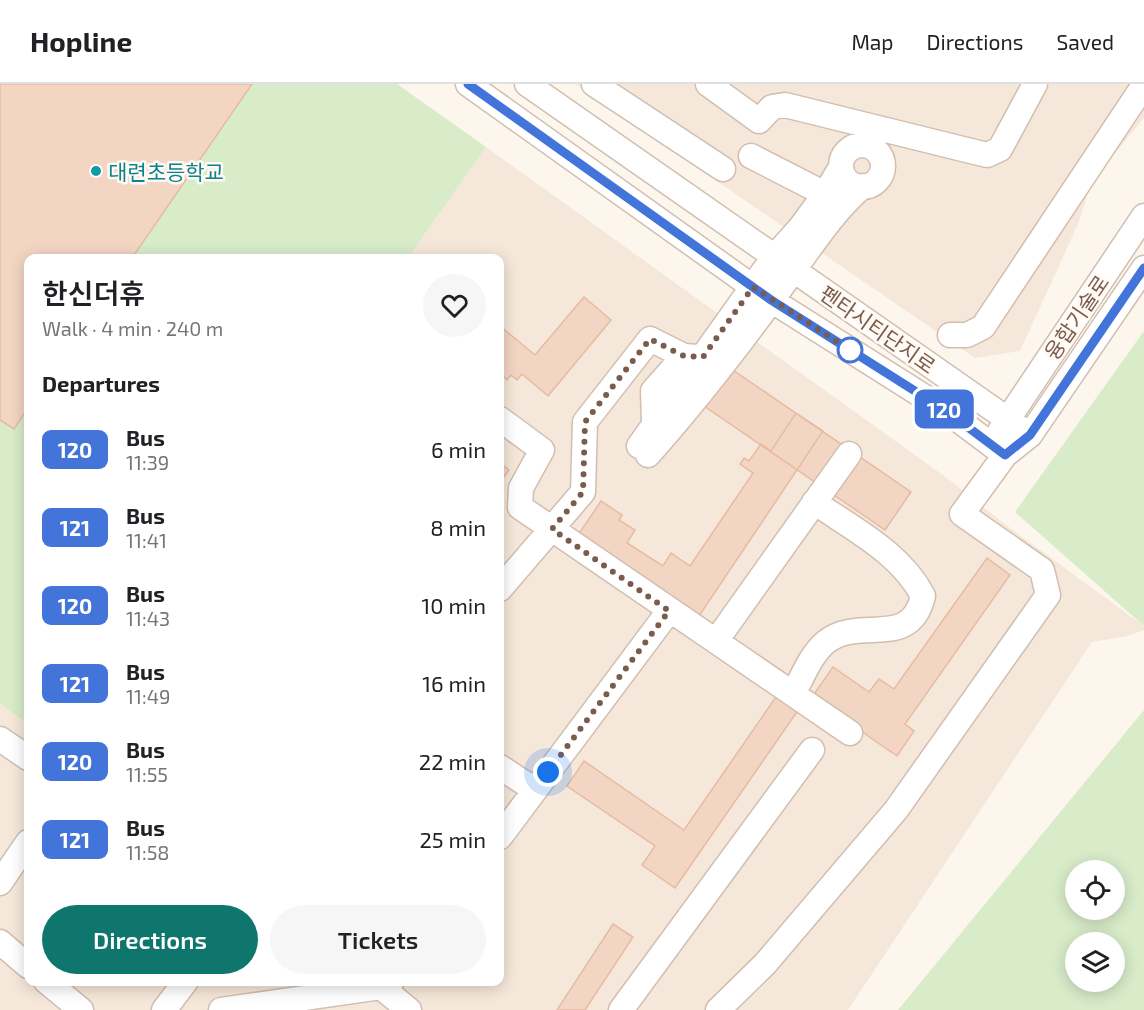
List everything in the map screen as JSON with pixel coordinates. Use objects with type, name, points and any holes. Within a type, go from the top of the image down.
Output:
[{"type":"street","name":"펜타시티단지로","points":[[468,84],[762,294],[945,410],[998,450]]},
{"type":"street","name":"펜타시티단지로","points":[[527,84],[773,258],[1030,435]]},
{"type":"street","points":[[594,84],[723,169]]},
{"type":"street","points":[[708,84],[759,121],[772,107],[785,105],[987,155],[1000,149],[1035,84]]},
{"type":"street","points":[[950,335],[967,334],[982,327],[1144,85]]},
{"type":"street","points":[[773,258],[762,294],[694,404],[643,451],[654,422],[694,357],[762,294],[794,271],[846,200],[863,186],[872,184],[881,175],[883,162],[876,150],[864,145],[850,149],[825,194],[800,228],[773,258]]},
{"type":"street","points":[[751,156],[825,194]]},
{"type":"street","points":[[841,167],[847,180],[863,186]]},
{"type":"street","name":"융합기술로","points":[[1007,418],[1144,216]]},
{"type":"street","name":"융합기술로","points":[[998,450],[1030,435],[1144,268]]},
{"type":"street","points":[[504,584],[583,492],[585,422],[650,339],[694,357]]},
{"type":"street","points":[[718,1010],[765,964],[896,810],[1048,595],[1042,570],[957,510],[998,450],[1007,418]]},
{"type":"street","points":[[504,422],[542,450],[521,488],[520,507],[850,733]]},
{"type":"street","points":[[716,641],[849,454]]},
{"type":"street","points":[[793,694],[825,642],[853,632],[902,628],[915,616],[923,596],[916,582],[897,561],[814,502]]},
{"type":"street","points":[[504,832],[669,611]]},
{"type":"street","points":[[0,739],[24,755]]},
{"type":"street","points":[[621,1010],[812,750]]},
{"type":"street","points":[[504,770],[535,790]]},
{"type":"street","points":[[0,883],[24,848]]},
{"type":"street","points":[[0,942],[24,963]]},
{"type":"street","points":[[52,986],[81,1010]]},
{"type":"street","points":[[164,1010],[182,986]]},
{"type":"street","points":[[290,986],[306,998]]},
{"type":"street","points":[[221,1010],[375,986]]},
{"type":"street","points":[[389,986],[409,1010]]},
{"type":"shaded area","points":[[575,84],[1144,84],[1144,118],[1092,181],[1078,224],[1020,351],[975,358]]},
{"type":"shaded area","points":[[486,147],[951,481],[1002,522],[1144,626],[1144,630],[1128,636],[1092,642],[848,1010],[0,1010],[0,704],[24,721],[24,986],[504,986],[504,254],[411,254]]},
{"type":"green space","points":[[252,84],[397,84],[486,147],[411,254],[135,254]]},
{"type":"green space","points":[[1144,331],[1144,626],[1015,512]]},
{"type":"green space","points":[[24,414],[24,721],[0,704],[0,420],[14,429]]},
{"type":"green space","points":[[1144,710],[1144,1010],[898,1010]]},
{"type":"building","name":"대련초등학교","points":[[0,84],[252,84],[135,254],[24,254],[24,414],[14,429],[0,420]]},
{"type":"building","points":[[584,297],[611,320],[548,396],[522,374],[517,380],[511,375],[507,380],[504,377],[504,329],[535,355]]},
{"type":"building","points":[[727,366],[911,492],[885,530],[701,404]]},
{"type":"building","points":[[796,413],[823,431],[693,625],[572,544],[601,501],[622,515],[619,520],[635,530],[627,543],[663,566],[671,553],[690,566],[753,473],[740,464],[744,458],[749,461],[761,444],[771,451]]},
{"type":"building","points":[[504,466],[509,470],[504,477]]},
{"type":"building","points":[[987,558],[1010,575],[905,724],[914,731],[897,756],[812,697],[833,667],[869,692],[879,679],[894,689]]},
{"type":"building","points":[[778,694],[799,709],[675,888],[642,865],[655,846],[567,786],[584,761],[684,830]]},
{"type":"building","points":[[613,924],[633,937],[585,1010],[557,1010]]},
{"type":"bus line","name":"120","points":[[468,84],[771,300],[945,410],[1005,455],[1030,435],[1144,268]]},
{"type":"place","name":"대련초등학교","points":[[96,171]]},
{"type":"route","points":[[548,772],[669,611],[552,529],[583,492],[585,422],[650,339],[684,356],[703,357],[753,287],[850,350]]}]
